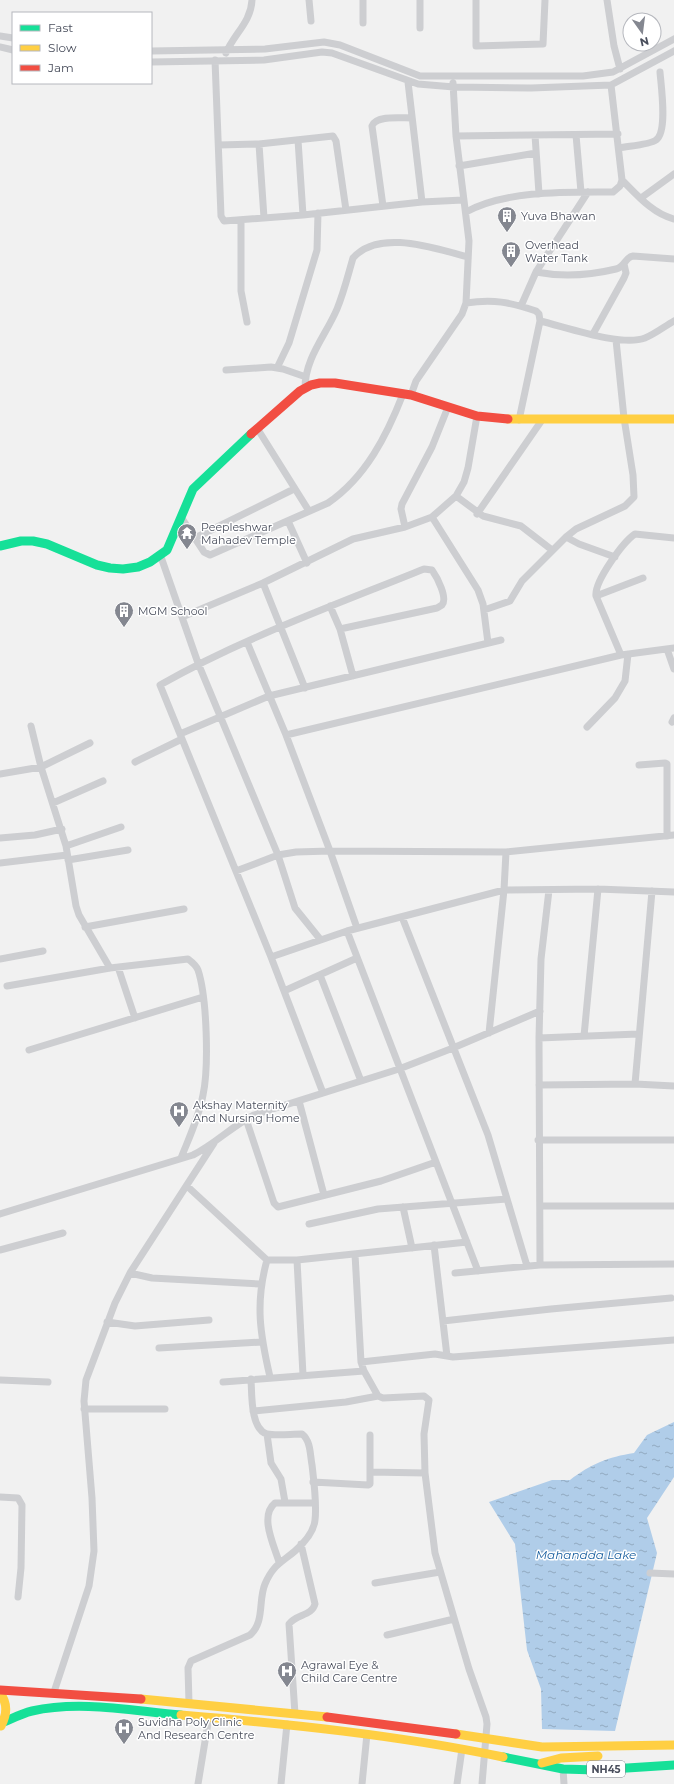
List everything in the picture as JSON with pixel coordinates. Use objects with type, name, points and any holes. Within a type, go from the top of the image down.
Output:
[{"type":"main road","points":[[0,546],[33,540],[103,568],[119,570],[148,564],[161,557],[174,536],[193,489],[256,428],[305,388],[320,383],[335,383],[407,395],[476,416],[519,420],[624,418],[674,419]]},
{"type":"main road","name":"NH45","points":[[2,1725],[6,1708],[0,1691],[54,1692],[189,1703],[295,1714],[365,1722],[542,1747],[674,1745]]},
{"type":"main road","name":"NH45","points":[[2,1725],[31,1711],[51,1708],[93,1707],[287,1724],[367,1734],[485,1753],[563,1769],[596,1770],[674,1765]]},
{"type":"main road","points":[[542,1747],[561,1758]]},
{"type":"main road","points":[[538,1764],[561,1758],[674,1752]]},
{"type":"street","points":[[224,59],[228,49],[248,19],[252,0]]},
{"type":"street","points":[[309,0],[311,21]]},
{"type":"street","points":[[363,0],[363,23]]},
{"type":"street","points":[[420,0],[420,28]]},
{"type":"street","points":[[476,0],[476,46],[543,44],[544,0]]},
{"type":"street","points":[[607,0],[614,46],[620,68]]},
{"type":"street","points":[[0,36],[12,38]]},
{"type":"street","points":[[152,51],[271,49],[332,43],[420,76],[583,76],[603,75],[620,68],[674,39]]},
{"type":"street","points":[[0,48],[12,50]]},
{"type":"street","points":[[152,62],[224,59],[264,60],[322,52],[332,53],[408,82],[454,87],[539,88],[611,85],[674,51]]},
{"type":"street","points":[[215,60],[221,216],[224,220],[264,218],[422,202],[463,200]]},
{"type":"street","points":[[619,148],[654,141],[659,137],[662,122],[660,72]]},
{"type":"street","points":[[181,517],[204,552],[210,554],[309,512],[338,496],[355,480],[384,438],[407,395],[462,314],[466,303],[469,241],[459,166],[454,87],[452,77]]},
{"type":"street","points":[[408,82],[422,202]]},
{"type":"street","points":[[466,212],[487,202],[539,194],[613,192],[620,186],[622,180],[618,134],[611,85]]},
{"type":"street","points":[[383,206],[372,126],[373,123],[379,120],[411,118]]},
{"type":"street","points":[[456,136],[618,134]]},
{"type":"street","points":[[219,145],[259,144],[330,135],[335,138],[346,210]]},
{"type":"street","points":[[535,135],[539,194]]},
{"type":"street","points":[[521,306],[536,272],[584,192],[576,135]]},
{"type":"street","points":[[298,140],[303,214]]},
{"type":"street","points":[[259,144],[264,218]]},
{"type":"street","points":[[459,166],[536,153]]},
{"type":"street","points":[[640,198],[674,174]]},
{"type":"street","points":[[622,180],[659,214],[674,219]]},
{"type":"street","points":[[277,368],[289,343],[317,250],[318,213]]},
{"type":"street","points":[[241,220],[241,286],[247,322]]},
{"type":"street","points":[[305,388],[306,377],[316,347],[337,309],[353,258],[356,255],[376,245],[405,243],[468,257]]},
{"type":"street","points":[[536,272],[568,275],[616,269],[624,264],[627,258],[633,256],[674,259]]},
{"type":"street","points":[[593,334],[624,278],[626,269],[624,264]]},
{"type":"street","points":[[466,303],[490,300],[521,306],[536,311],[539,314],[540,321],[519,420]]},
{"type":"street","points":[[540,321],[616,340],[644,339],[674,321]]},
{"type":"street","points":[[484,610],[510,602],[522,581],[552,550],[576,529],[625,506],[634,497],[633,475],[624,418],[616,340]]},
{"type":"street","points":[[226,370],[277,368],[306,377]]},
{"type":"street","points":[[405,527],[401,508],[402,504],[432,447],[448,407]]},
{"type":"street","points":[[182,617],[263,583],[353,539],[405,527],[432,517],[456,496],[464,482],[468,468],[476,416]]},
{"type":"street","points":[[477,514],[542,420]]},
{"type":"street","points":[[256,428],[309,512]]},
{"type":"street","points":[[195,538],[294,489]]},
{"type":"street","points":[[456,496],[477,514],[521,526],[552,550]]},
{"type":"street","points":[[432,517],[472,578],[481,598],[488,643]]},
{"type":"street","points":[[288,521],[307,562]]},
{"type":"street","points":[[588,727],[615,698],[625,681],[625,654],[596,596],[596,587],[630,537],[635,534],[674,538]]},
{"type":"street","points":[[566,537],[579,544],[615,557]]},
{"type":"street","points":[[161,557],[198,663],[278,856],[295,908],[320,939]]},
{"type":"street","points":[[323,1093],[271,957],[160,685],[198,663],[330,606],[428,568],[435,574],[444,599],[442,605],[437,608],[340,629]]},
{"type":"street","points":[[596,596],[643,578]]},
{"type":"street","points":[[263,583],[282,627],[305,688]]},
{"type":"street","points":[[330,606],[340,629],[353,676]]},
{"type":"street","points":[[135,762],[220,716],[269,696],[501,640]]},
{"type":"street","points":[[247,642],[286,735],[330,851],[357,928]]},
{"type":"street","points":[[286,735],[625,654],[672,648],[674,669]]},
{"type":"street","points":[[31,726],[41,767],[62,829],[76,906],[85,927],[110,968]]},
{"type":"street","points":[[0,774],[41,767],[90,743]]},
{"type":"street","points":[[236,871],[278,856],[296,852],[506,852],[670,835],[667,764],[639,765]]},
{"type":"street","points":[[53,803],[103,781]]},
{"type":"street","points":[[66,846],[121,827]]},
{"type":"street","points":[[0,838],[35,835],[62,829]]},
{"type":"street","points":[[0,863],[67,858],[128,850]]},
{"type":"street","points":[[490,1033],[504,890],[506,852]]},
{"type":"street","points":[[271,957],[320,939],[357,928],[504,890],[598,889],[674,892]]},
{"type":"street","points":[[584,1036],[598,889]]},
{"type":"street","points":[[540,1265],[538,1140],[539,1038],[541,959],[549,890]]},
{"type":"street","points":[[635,1084],[638,1034],[652,891]]},
{"type":"street","points":[[85,927],[184,909]]},
{"type":"street","points":[[402,917],[488,1135],[527,1266]]},
{"type":"street","points":[[347,931],[478,1271]]},
{"type":"street","points":[[0,959],[43,952]]},
{"type":"street","points":[[284,991],[357,958]]},
{"type":"street","points":[[7,986],[118,967],[188,959],[194,963],[198,969],[203,997],[206,1056],[204,1093],[200,1108],[181,1158]]},
{"type":"street","points":[[118,967],[135,1018]]},
{"type":"street","points":[[320,975],[361,1081]]},
{"type":"street","points":[[29,1050],[203,997]]},
{"type":"street","points":[[0,1214],[193,1155],[214,1144],[246,1119],[399,1069],[490,1033],[540,1011]]},
{"type":"street","points":[[539,1038],[638,1034]]},
{"type":"street","points":[[539,1085],[635,1084],[674,1086]]},
{"type":"street","points":[[299,1101],[324,1195]]},
{"type":"street","points":[[246,1119],[276,1205],[281,1207],[380,1181],[436,1162]]},
{"type":"street","points":[[538,1140],[674,1140]]},
{"type":"street","points":[[54,1692],[89,1586],[94,1551],[92,1498],[84,1409],[84,1390],[86,1380],[107,1322],[130,1273],[214,1144]]},
{"type":"street","points":[[187,1186],[267,1260],[297,1260],[467,1242]]},
{"type":"street","points":[[310,1224],[369,1210],[403,1206],[452,1204],[507,1199]]},
{"type":"street","points":[[403,1206],[412,1248]]},
{"type":"street","points":[[540,1206],[674,1206]]},
{"type":"street","points":[[0,1250],[63,1233]]},
{"type":"street","points":[[434,1245],[447,1356]]},
{"type":"street","points":[[355,1254],[361,1362],[364,1371],[378,1396]]},
{"type":"street","points":[[267,1260],[260,1284],[262,1342],[270,1377]]},
{"type":"street","points":[[297,1260],[303,1375]]},
{"type":"street","points":[[455,1273],[540,1265],[674,1264]]},
{"type":"street","points":[[130,1273],[152,1278],[260,1284]]},
{"type":"street","points":[[443,1322],[551,1309],[671,1298]]},
{"type":"street","points":[[107,1322],[135,1326],[209,1320]]},
{"type":"street","points":[[361,1362],[435,1354],[453,1357],[674,1340]]},
{"type":"street","points":[[159,1348],[262,1342]]},
{"type":"street","points":[[223,1382],[270,1377],[364,1371]]},
{"type":"street","points":[[251,1379],[253,1411],[258,1426],[267,1434],[271,1463],[281,1479],[285,1502]]},
{"type":"street","points":[[0,1380],[48,1382]]},
{"type":"street","points":[[253,1411],[346,1402],[378,1396],[383,1398],[424,1396],[429,1400],[424,1434],[425,1473],[435,1554],[469,1669],[486,1717],[487,1724],[482,1784]]},
{"type":"street","points":[[84,1409],[165,1409]]},
{"type":"street","points":[[189,1703],[188,1668],[191,1661],[250,1635],[255,1630],[259,1623],[264,1585],[278,1562],[301,1544],[312,1530],[315,1520],[313,1482],[306,1437],[302,1434],[267,1434]]},
{"type":"street","points":[[313,1482],[368,1486],[371,1482],[370,1435]]},
{"type":"street","points":[[371,1472],[425,1473]]},
{"type":"street","points":[[0,1497],[18,1498],[22,1505],[21,1568],[18,1597]]},
{"type":"street","points":[[278,1562],[268,1524],[268,1517],[273,1505],[275,1503],[285,1502],[315,1503]]},
{"type":"street","points":[[295,1714],[289,1624],[298,1616],[310,1613],[314,1609],[315,1604],[301,1544]]},
{"type":"street","points":[[375,1583],[440,1572]]},
{"type":"street","points":[[650,1573],[674,1574]]},
{"type":"street","points":[[387,1635],[454,1619]]},
{"type":"street","points":[[198,1784],[209,1717]]},
{"type":"street","points":[[281,1784],[287,1724]]},
{"type":"street","points":[[362,1784],[367,1734]]},
{"type":"street","points":[[457,1784],[462,1749]]},
{"type":"street","points":[[563,1769],[564,1784]]},
{"type":"water","name":"Mahandda Lake","points":[[674,1422],[674,1477],[647,1518],[657,1553],[615,1731],[542,1729],[541,1689],[527,1650],[515,1544],[489,1502],[552,1480],[570,1480],[600,1462],[634,1453],[647,1435]]},
{"type":"traffic: fast","points":[[0,546],[21,541],[33,541],[47,544],[97,565],[110,568],[123,569],[138,567],[150,562],[167,550],[193,489],[251,434]]},
{"type":"traffic: fast","points":[[4,1722],[32,1711],[69,1706],[106,1707],[181,1715]]},
{"type":"traffic: fast","points":[[503,1757],[563,1769],[596,1770],[674,1765]]},
{"type":"traffic: slow","points":[[508,419],[674,419]]},
{"type":"traffic: slow","points":[[0,1693],[3,1697],[6,1709],[1,1726]]},
{"type":"traffic: slow","points":[[141,1699],[327,1717]]},
{"type":"traffic: slow","points":[[181,1715],[262,1722],[383,1736],[503,1757]]},
{"type":"traffic: slow","points":[[456,1734],[542,1747],[674,1745]]},
{"type":"traffic: slow","points":[[542,1763],[561,1758],[598,1756]]},
{"type":"traffic: jam","points":[[251,434],[300,391],[311,385],[320,383],[335,383],[411,395],[477,416],[508,419]]},
{"type":"traffic: jam","points":[[0,1690],[141,1699]]},
{"type":"traffic: jam","points":[[327,1717],[456,1734]]},
{"type":"place","name":"Yuva Bhawan","points":[[507,233]]},
{"type":"place","name":"Overhead Water Tank","points":[[511,268]]},
{"type":"place","name":"Peepleshwar Mahadev Temple","points":[[187,550]]},
{"type":"place","name":"MGM School","points":[[124,628]]},
{"type":"place","name":"Akshay Maternity And Nursing Home","points":[[179,1128]]},
{"type":"place","name":"Agrawal Eye & Child Care Centre","points":[[287,1688]]},
{"type":"place","name":"Suvidha Poly Clinic And Research Centre","points":[[124,1745]]}]
